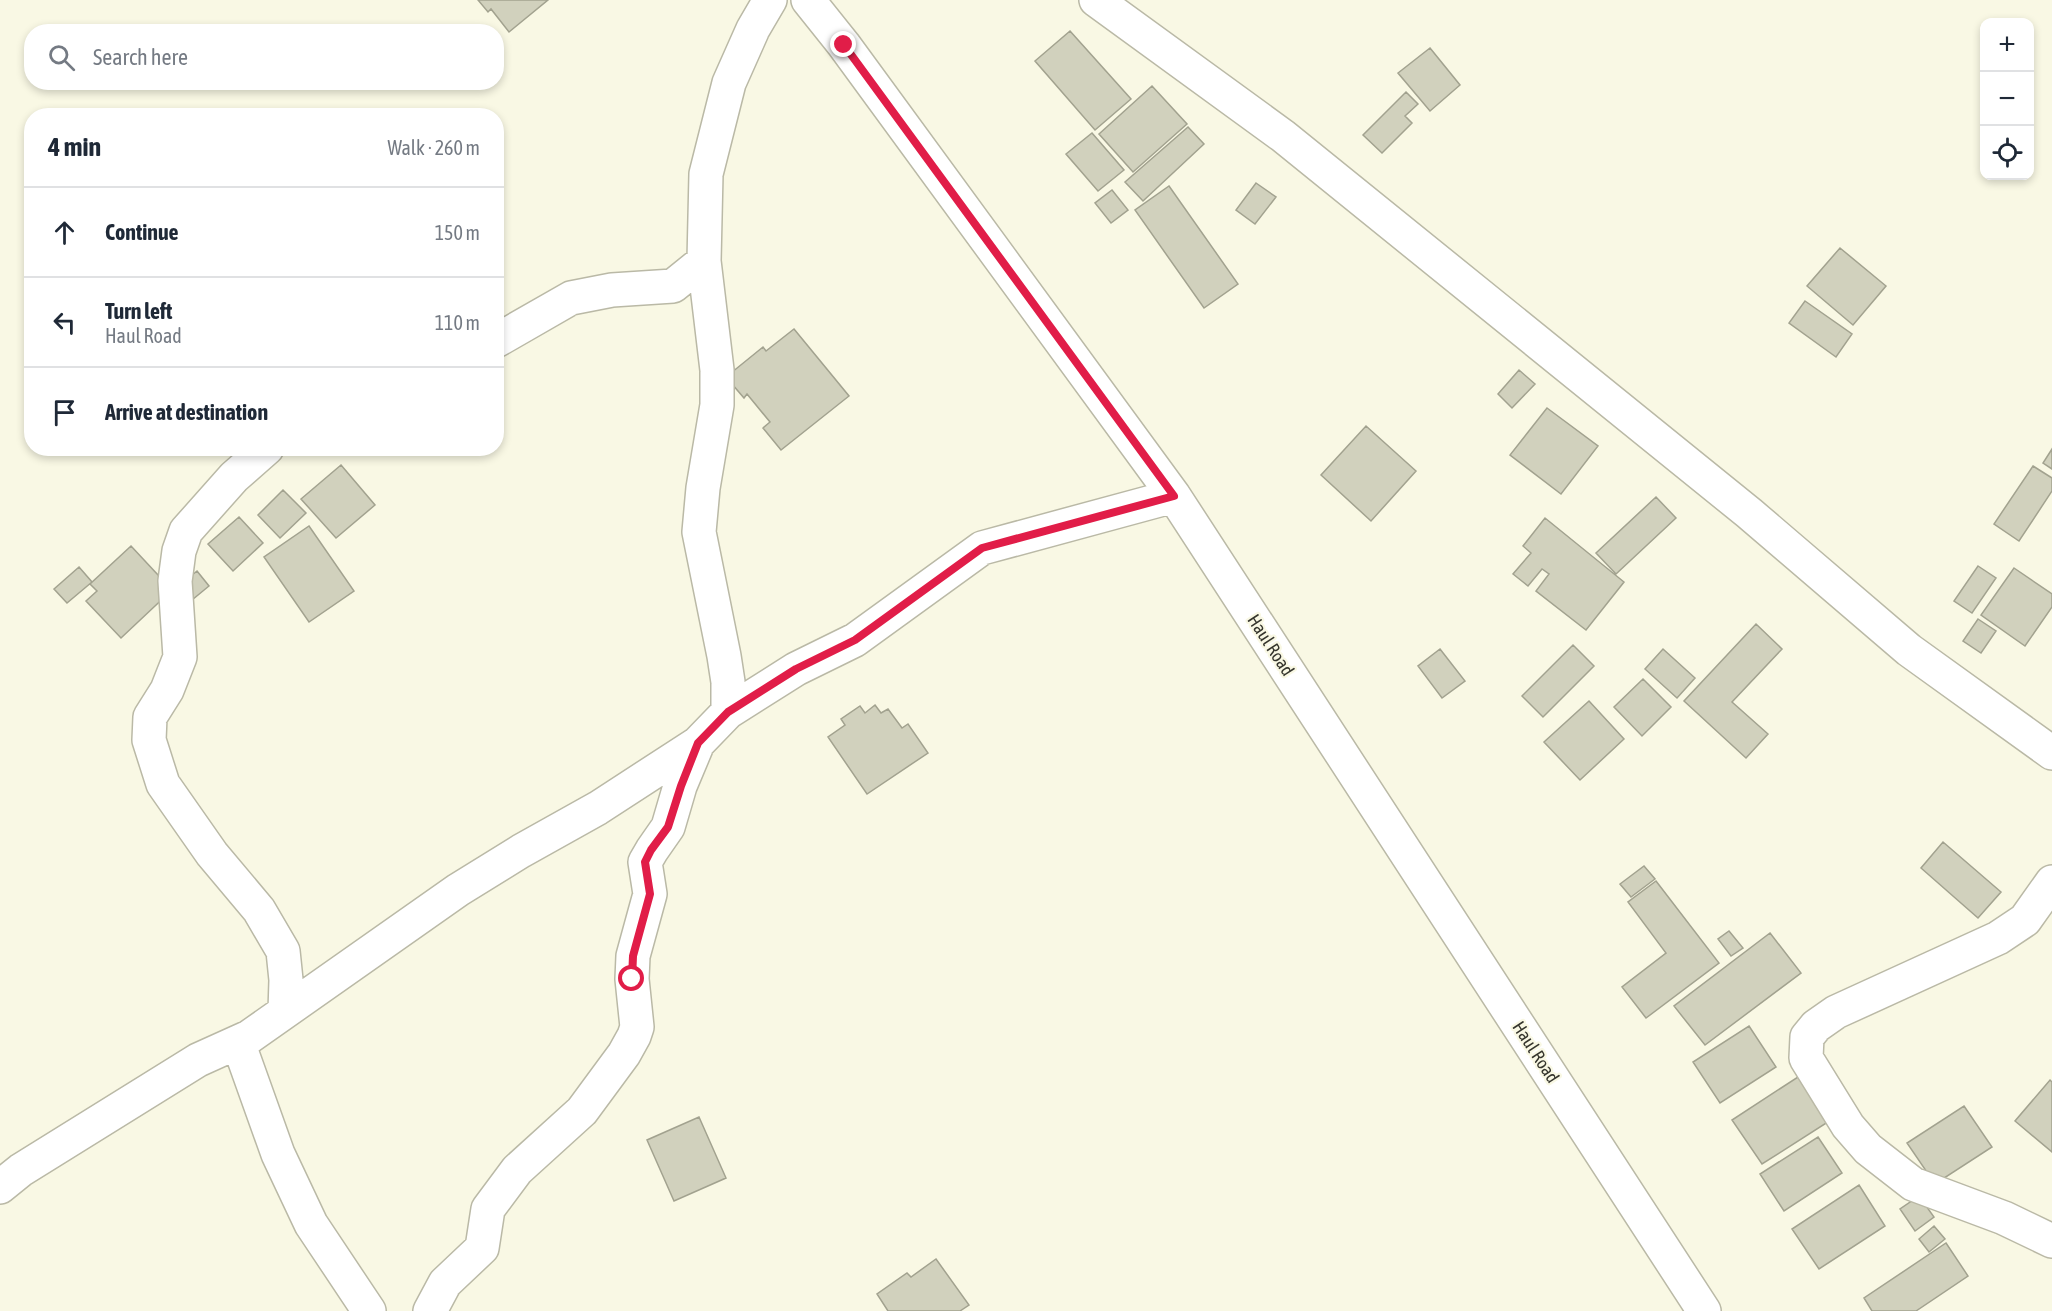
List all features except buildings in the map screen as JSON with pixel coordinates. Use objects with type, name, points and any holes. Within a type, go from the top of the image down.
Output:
[{"type":"street","points":[[728,712],[728,682],[724,656],[699,532],[703,488],[717,405],[717,370],[704,261],[706,174],[729,82],[753,29],[770,0]]},
{"type":"street","name":"Haul Road","points":[[807,0],[844,45],[1174,496],[1704,1311]]},
{"type":"street","points":[[1096,0],[1283,136],[1749,513],[1909,650],[2052,753]]},
{"type":"street","points":[[504,336],[571,298],[612,290],[673,286],[704,261]]},
{"type":"street","points":[[258,456],[234,477],[186,531],[179,551],[175,580],[180,657],[167,690],[150,717],[149,740],[163,784],[212,854],[259,910],[283,951],[286,980],[285,1011]]},
{"type":"street","points":[[0,1187],[21,1170],[198,1060],[249,1038],[458,890],[521,851],[598,808],[698,743],[728,712],[796,669],[855,640],[982,548],[1174,496]]},
{"type":"street","points":[[430,1311],[445,1282],[482,1248],[488,1209],[517,1170],[582,1111],[624,1054],[634,1036],[637,1027],[632,979],[633,956],[650,894],[645,862],[668,827],[698,743]]},
{"type":"street","points":[[2052,882],[2025,920],[1998,938],[1836,1012],[1816,1026],[1807,1038],[1806,1058],[1848,1126],[1868,1149],[1912,1184],[2004,1218],[2052,1241]]},
{"type":"street","points":[[238,1042],[278,1154],[310,1224],[369,1311]]},
{"type":"route","points":[[632,979],[633,956],[650,894],[645,862],[668,827],[698,743],[728,712],[796,669],[855,640],[982,548],[1174,496],[844,45]]}]
